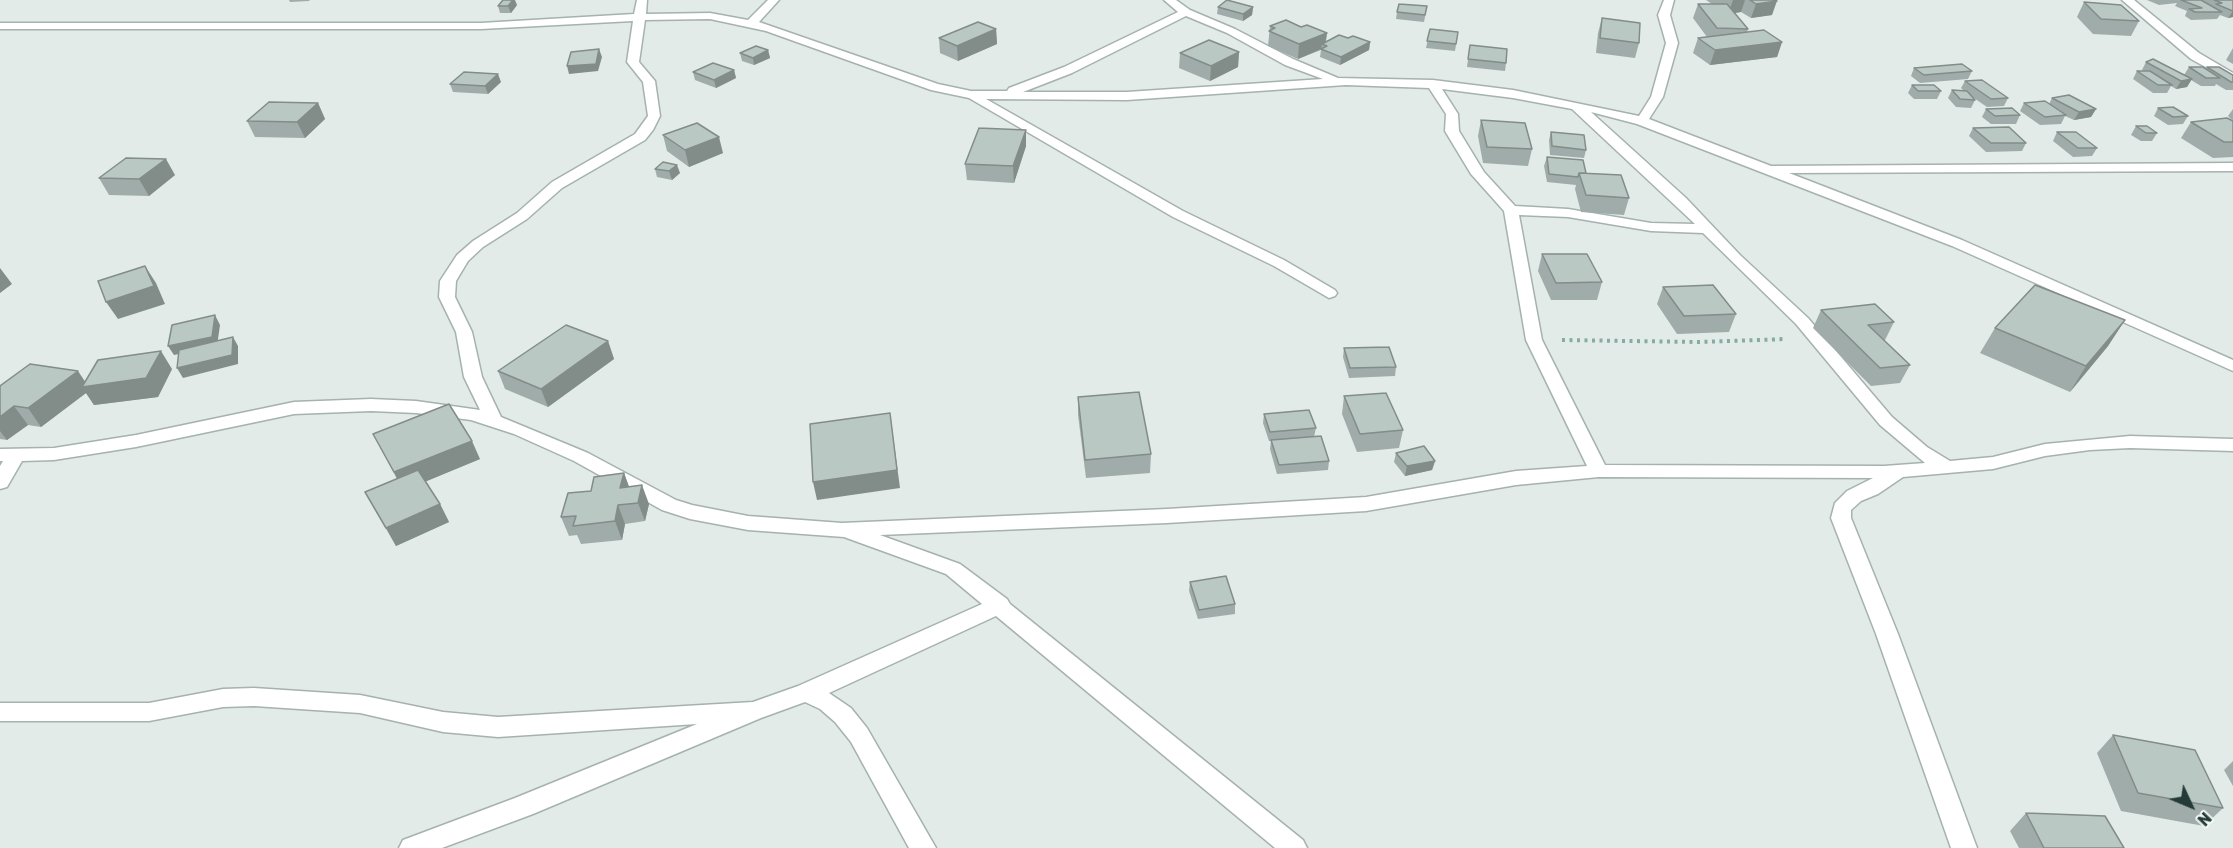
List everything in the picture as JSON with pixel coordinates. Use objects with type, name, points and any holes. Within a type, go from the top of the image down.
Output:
[{"type":"street","points":[[493,419],[473,377],[464,332],[447,297],[448,281],[462,258],[478,244],[522,216],[557,185],[640,137],[648,127],[654,116],[649,81],[633,62],[642,0]]},
{"type":"street","points":[[751,24],[774,0]]},
{"type":"street","points":[[1169,0],[1186,12],[1231,31],[1309,71],[1346,81]]},
{"type":"street","points":[[1642,122],[1657,97],[1672,43],[1664,15],[1669,0]]},
{"type":"street","points":[[2127,0],[2195,56],[2233,78]]},
{"type":"street","points":[[994,96],[1040,83],[1186,12]]},
{"type":"street","points":[[0,27],[481,26],[639,17],[710,16],[751,24],[935,87],[971,95],[1127,96],[1346,81],[1433,84],[1513,94],[1575,105],[1642,122],[1976,251],[2233,366]]},
{"type":"street","points":[[1433,84],[1452,114],[1452,131],[1478,174],[1511,210],[1534,340],[1599,471]]},
{"type":"street","points":[[971,95],[1178,213],[1279,263],[1329,293]]},
{"type":"street","points":[[1575,105],[1681,201],[1802,321],[1886,421],[1920,451],[1947,468]]},
{"type":"street","points":[[1763,169],[2233,167]]},
{"type":"street","points":[[1511,210],[1568,213],[1651,227],[1708,229]]},
{"type":"street","points":[[0,482],[8,455],[54,454],[136,441],[294,408],[371,405],[453,411],[493,419],[581,457],[669,506],[748,523],[842,530],[1167,516],[1366,504],[1516,478],[1599,471],[1812,473],[1899,471],[1993,463],[2045,450],[2090,444],[2151,442],[2233,446]]},
{"type":"street","points":[[1899,471],[1871,489],[1854,496],[1842,508],[1841,518],[1887,634],[1964,848]]},
{"type":"street","points":[[842,530],[953,569],[1000,605],[1294,848]]},
{"type":"street","points":[[412,848],[524,806],[753,711],[806,693],[1000,605]]},
{"type":"street","points":[[806,693],[828,702],[843,714],[859,735],[904,820],[923,848]]},
{"type":"street","points":[[0,712],[149,712],[224,698],[254,697],[360,704],[443,722],[498,727],[753,711]]},
{"type":"path","points":[[1534,340],[1698,342],[1815,338]]},
{"type":"building","points":[[503,0],[513,0],[508,6],[498,6]]},
{"type":"building","points":[[1227,0],[1253,7],[1243,14],[1218,7]]},
{"type":"building","points":[[1750,0],[1775,0],[1777,1],[1756,4]]},
{"type":"building","points":[[2181,0],[2201,0],[2222,12],[2195,12],[2189,9],[2202,8]]},
{"type":"building","points":[[2214,0],[2233,0],[2233,11],[2216,4],[2222,3]]},
{"type":"building","points":[[2084,2],[2121,5],[2139,21],[2101,19]]},
{"type":"building","points":[[1399,4],[1427,6],[1425,15],[1397,12]]},
{"type":"building","points":[[1698,4],[1727,4],[1748,29],[1717,28]]},
{"type":"building","points":[[1602,18],[1640,23],[1639,43],[1600,38]]},
{"type":"building","points":[[1286,20],[1301,27],[1307,25],[1327,33],[1299,44],[1269,31],[1275,28],[1270,26]]},
{"type":"building","points":[[978,22],[996,29],[957,46],[939,38]]},
{"type":"building","points":[[1430,29],[1458,32],[1456,44],[1427,41]]},
{"type":"building","points":[[1764,30],[1782,42],[1715,50],[1698,38]]},
{"type":"building","points":[[1339,35],[1348,38],[1353,36],[1370,42],[1341,57],[1321,49],[1327,46],[1322,44]]},
{"type":"building","points":[[1209,40],[1239,52],[1211,66],[1180,53]]},
{"type":"building","points":[[1470,45],[1507,49],[1506,63],[1468,59]]},
{"type":"building","points":[[756,46],[768,50],[753,58],[740,53]]},
{"type":"building","points":[[599,49],[596,64],[567,66],[571,52]]},
{"type":"building","points":[[2153,59],[2192,79],[2181,81],[2146,62]]},
{"type":"building","points":[[713,63],[734,70],[714,80],[693,72]]},
{"type":"building","points":[[1962,64],[1972,71],[1924,75],[1914,68]]},
{"type":"building","points":[[2189,67],[2203,67],[2220,78],[2206,78]]},
{"type":"building","points":[[2207,67],[2219,67],[2233,75],[2233,82],[2231,82]]},
{"type":"building","points":[[2137,71],[2150,71],[2172,85],[2158,85]]},
{"type":"building","points":[[464,72],[498,74],[485,86],[450,84]]},
{"type":"building","points":[[1982,80],[2008,98],[1991,99],[1965,81]]},
{"type":"building","points":[[1912,85],[1934,85],[1941,91],[1918,91]]},
{"type":"building","points":[[1952,90],[1967,91],[1975,100],[1960,99]]},
{"type":"building","points":[[2069,95],[2096,109],[2079,112],[2052,98]]},
{"type":"building","points":[[2045,101],[2066,115],[2045,117],[2024,103]]},
{"type":"building","points":[[269,102],[318,103],[297,122],[247,121]]},
{"type":"building","points":[[2173,107],[2188,116],[2173,117],[2158,108]]},
{"type":"building","points":[[2012,108],[2020,115],[1995,116],[1986,109]]},
{"type":"building","points":[[2227,118],[2233,121],[2233,142],[2224,142],[2191,122]]},
{"type":"building","points":[[1481,120],[1525,123],[1532,149],[1487,147]]},
{"type":"building","points":[[697,123],[719,137],[685,150],[663,135]]},
{"type":"building","points":[[2136,126],[2147,126],[2157,133],[2146,133]]},
{"type":"building","points":[[2009,127],[2026,143],[1991,143],[1973,128]]},
{"type":"building","points":[[979,128],[1026,130],[1013,166],[965,164]]},
{"type":"building","points":[[1551,132],[1584,135],[1586,150],[1552,146]]},
{"type":"building","points":[[2057,132],[2076,132],[2097,148],[2078,148]]},
{"type":"building","points":[[1547,157],[1583,160],[1586,173],[1579,173],[1578,177],[1549,174]]},
{"type":"building","points":[[126,158],[166,159],[139,179],[99,178]]},
{"type":"building","points":[[663,162],[677,165],[669,171],[655,169]]},
{"type":"building","points":[[1579,173],[1621,175],[1629,198],[1586,195]]},
{"type":"building","points":[[1542,254],[1587,254],[1602,282],[1556,283]]},
{"type":"building","points":[[145,266],[154,286],[106,302],[98,281]]},
{"type":"building","points":[[1713,285],[1736,314],[1684,316],[1663,287]]},
{"type":"building","points":[[2035,285],[2125,320],[2086,366],[1995,328]]},
{"type":"building","points":[[1875,304],[1894,322],[1868,325],[1910,365],[1880,368],[1821,310]]},
{"type":"building","points":[[215,315],[212,337],[168,346],[172,325]]},
{"type":"building","points":[[566,325],[608,341],[541,389],[498,371]]},
{"type":"building","points":[[233,337],[232,355],[177,368],[179,350]]},
{"type":"building","points":[[1389,347],[1396,367],[1350,368],[1344,348]]},
{"type":"building","points":[[161,351],[146,378],[82,387],[98,360]]},
{"type":"building","points":[[30,364],[78,371],[28,408],[14,406],[0,417],[0,386]]},
{"type":"building","points":[[1139,392],[1151,454],[1085,460],[1078,397]]},
{"type":"building","points":[[1386,393],[1403,430],[1360,434],[1344,396]]},
{"type":"building","points":[[449,404],[472,441],[394,472],[373,434]]},
{"type":"building","points":[[1309,410],[1316,428],[1270,432],[1264,414]]},
{"type":"building","points":[[890,413],[897,470],[813,482],[810,424]]},
{"type":"building","points":[[1321,436],[1329,461],[1279,465],[1271,440]]},
{"type":"building","points":[[1424,446],[1435,461],[1407,466],[1396,453]]},
{"type":"building","points":[[418,470],[440,504],[386,528],[365,492]]},
{"type":"building","points":[[624,473],[620,488],[642,485],[638,503],[618,505],[615,521],[573,526],[576,516],[561,517],[568,493],[591,491],[594,477]]},
{"type":"building","points":[[1226,576],[1235,604],[1199,610],[1190,582]]},
{"type":"building","points":[[2113,735],[2195,750],[2223,808],[2138,793]]},
{"type":"building","points":[[2026,813],[2105,816],[2124,848],[2044,848]]}]
